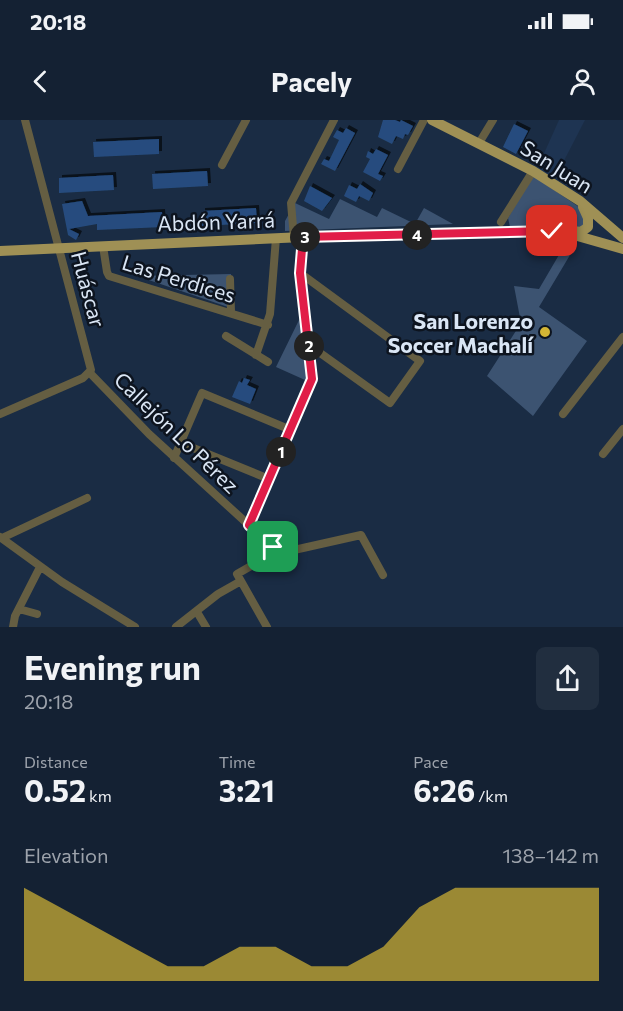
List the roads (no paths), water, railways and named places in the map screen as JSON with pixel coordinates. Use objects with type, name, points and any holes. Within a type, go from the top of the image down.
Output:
[{"type":"main road","name":"San Juan","points":[[432,120],[532,171],[580,201],[623,238]]},
{"type":"main road","points":[[567,233],[581,232],[588,227],[588,218],[580,201]]},
{"type":"main road","name":"Abdón Yarrá","points":[[0,251],[276,238],[535,231],[567,233],[623,249]]},
{"type":"street","name":"Huáscar","points":[[25,120],[90,363],[90,372]]},
{"type":"street","points":[[222,165],[246,120]]},
{"type":"street","points":[[249,525],[312,379],[298,238],[291,202],[334,120]]},
{"type":"street","points":[[398,169],[424,120]]},
{"type":"street","points":[[479,143],[493,120]]},
{"type":"street","points":[[501,222],[532,171]]},
{"type":"street","points":[[256,355],[271,311],[276,238]]},
{"type":"street","name":"Las Perdices","points":[[103,246],[109,276],[268,325]]},
{"type":"street","points":[[300,273],[420,362],[390,403],[309,345]]},
{"type":"street","points":[[230,279],[231,312]]},
{"type":"street","points":[[226,336],[268,362]]},
{"type":"street","points":[[563,414],[623,337]]},
{"type":"street","points":[[0,414],[83,378],[90,372]]},
{"type":"street","name":"Callejón Lo Pérez","points":[[90,372],[174,458],[273,547],[282,551]]},
{"type":"street","points":[[174,458],[202,393],[291,430]]},
{"type":"street","points":[[603,454],[623,429]]},
{"type":"street","points":[[181,443],[269,479]]},
{"type":"street","points":[[87,498],[1,538],[40,567],[135,627]]},
{"type":"street","points":[[267,627],[237,574],[270,555],[361,535],[382,575]]},
{"type":"street","points":[[13,627],[19,609],[40,567]]},
{"type":"street","points":[[176,627],[218,594],[241,581]]},
{"type":"street","points":[[19,609],[37,614]]},
{"type":"street","points":[[197,612],[206,627]]},
{"type":"place","name":"San Lorenzo Soccer Machalí","points":[[545,332]]}]
